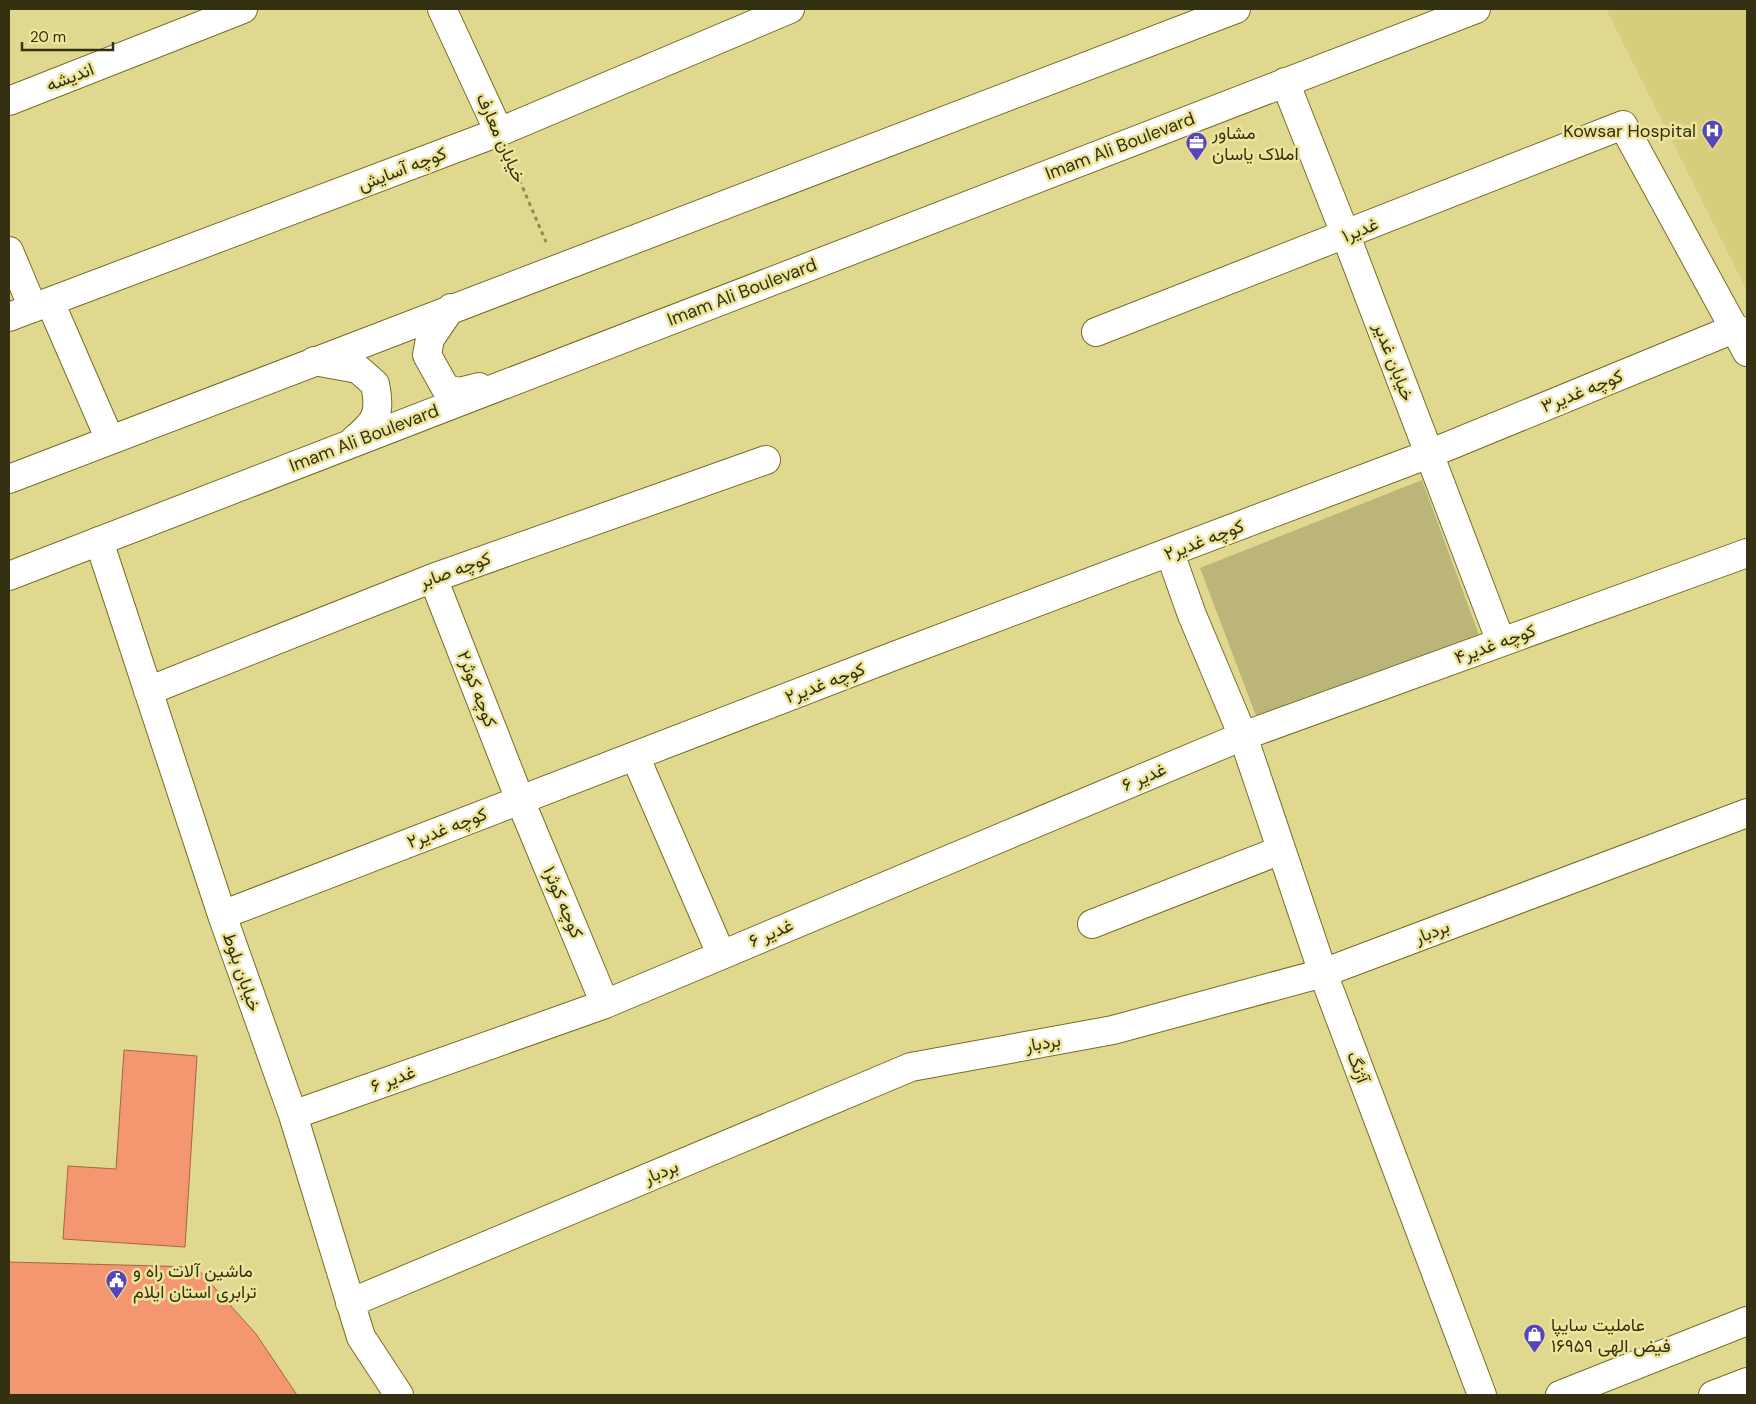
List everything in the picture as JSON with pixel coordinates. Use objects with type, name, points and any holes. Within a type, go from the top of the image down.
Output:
[{"type":"street","name":"اندیشه","points":[[9,101],[243,9]]},
{"type":"street","name":"خیابان معارف","points":[[442,9],[499,132]]},
{"type":"street","name":"کوچه آسایش","points":[[31,309],[499,132],[790,9]]},
{"type":"street","points":[[9,479],[557,268],[1196,16],[1236,9]]},
{"type":"street","name":"Imam Ali Boulevard","points":[[9,576],[1476,9]]},
{"type":"street","name":"خیابان غدیر","points":[[1285,82],[1501,642]]},
{"type":"street","name":"غدیر۱","points":[[1096,332],[1346,236],[1623,125],[1741,340]]},
{"type":"street","points":[[9,251],[31,309],[110,440]]},
{"type":"street","points":[[451,308],[430,339],[426,355],[446,389],[459,392],[529,375]]},
{"type":"street","name":"کوچه غدیر۳","points":[[1429,454],[1741,340]]},
{"type":"street","points":[[314,361],[358,370],[376,384],[378,414],[367,430],[349,444]]},
{"type":"street","name":"کوچه غدیر۲","points":[[222,915],[1429,454]]},
{"type":"street","name":"کوچه صابر","points":[[148,691],[433,578],[766,460]]},
{"type":"street","name":"خیابان بلوط","points":[[99,542],[222,915],[293,1115],[361,1338],[399,1395]]},
{"type":"street","name":"آژنگ","points":[[1170,553],[1192,615],[1243,736],[1323,973],[1482,1395]]},
{"type":"street","name":"کوچه غدیر۴","points":[[1243,736],[1747,553]]},
{"type":"street","name":"کوچه کوثر۲","points":[[433,578],[520,800]]},
{"type":"street","name":"غدیر ۶","points":[[293,1115],[605,1004],[1243,736]]},
{"type":"street","points":[[635,756],[721,954]]},
{"type":"street","name":"کوچه کوثر۱","points":[[520,800],[605,1004]]},
{"type":"street","name":"بردبار","points":[[350,1303],[911,1067],[1113,1030],[1323,973],[1747,813]]},
{"type":"street","points":[[1092,924],[1281,850]]},
{"type":"street","points":[[1560,1395],[1747,1321]]},
{"type":"street","points":[[1714,1395],[1747,1382]]},
{"type":"path","name":"خیابان معارف","points":[[499,132],[557,268]]},
{"type":"shaded area","name":"Kowsar Hospital","points":[[1606,9],[1747,9],[1747,291]]},
{"type":"shaded area","points":[[1422,480],[1479,635],[1258,721],[1200,568]]},
{"type":"building","points":[[124,1050],[197,1056],[185,1247],[63,1239],[68,1166],[116,1169]]},
{"type":"building","name":"ماشین آلات راه و ترابری استان ایلام","points":[[9,1262],[196,1267],[256,1334],[297,1395],[9,1395]]},
{"type":"place","name":"Kowsar Hospital","points":[[1712,150]]},
{"type":"place","name":"مشاور املاک یاسان","points":[[1196,162]]},
{"type":"place","name":"ماشین آلات راه و ترابری استان ایلام","points":[[117,1300]]},
{"type":"place","name":"عاملیت سایپا ۱۶۹۵۹ فیض الهی","points":[[1535,1354]]}]
